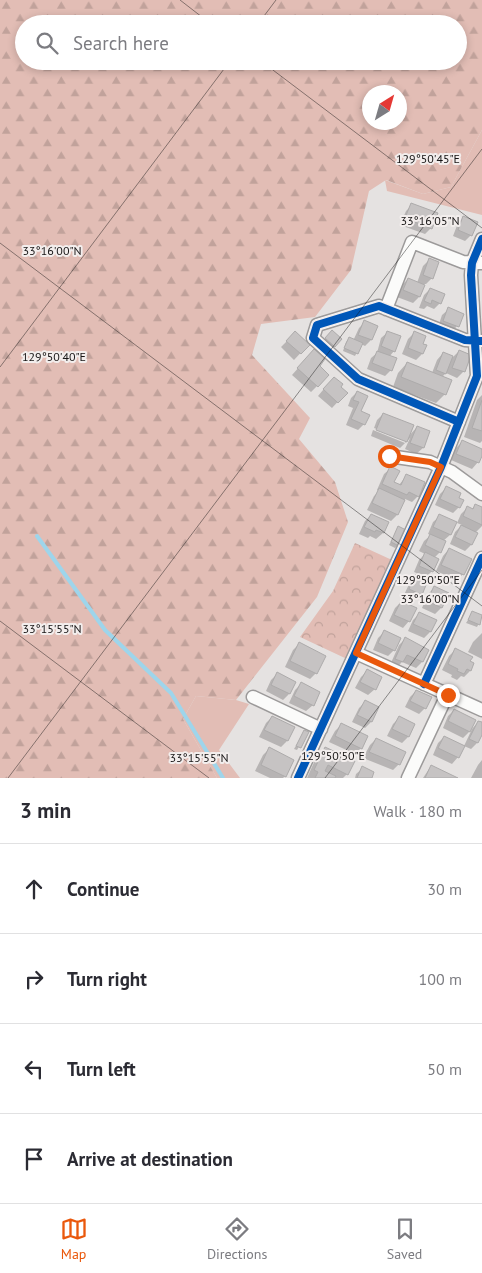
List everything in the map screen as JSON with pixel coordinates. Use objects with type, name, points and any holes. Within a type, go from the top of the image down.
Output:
[{"type":"street","points":[[298,778],[441,467],[477,376],[478,340],[471,275],[477,263],[482,239]]},
{"type":"street","points":[[386,309],[412,242],[463,262],[477,263]]},
{"type":"street","points":[[459,422],[358,379],[314,338],[317,325],[378,306],[465,340],[478,340]]},
{"type":"street","points":[[389,456],[430,462],[452,472],[482,494]]},
{"type":"street","points":[[424,684],[482,558]]},
{"type":"street","points":[[356,653],[482,710]]},
{"type":"street","points":[[408,778],[448,695]]},
{"type":"street","points":[[254,697],[321,729]]},
{"type":"green space","points":[[0,0],[482,0],[482,130],[451,187],[423,194],[386,180],[369,191],[351,270],[315,317],[261,324],[252,355],[310,418],[299,439],[335,482],[348,522],[317,597],[236,700],[196,696],[183,719],[217,778],[0,778]]},
{"type":"green space","points":[[482,130],[482,215],[387,191],[385,180],[423,194],[451,187]]},
{"type":"green space","points":[[355,543],[392,560],[347,659],[300,637],[333,591]]},
{"type":"green space","points":[[196,696],[236,700],[249,704],[219,750],[240,778],[217,778],[183,719]]},
{"type":"building","points":[[411,203],[438,213],[432,229],[405,218]]},
{"type":"building","points":[[463,216],[478,222],[472,236],[458,230]]},
{"type":"building","points":[[429,258],[439,262],[433,279],[423,275]]},
{"type":"building","points":[[408,278],[425,285],[420,297],[403,290]]},
{"type":"building","points":[[430,288],[445,294],[441,304],[432,300],[431,304],[424,301]]},
{"type":"building","points":[[448,307],[464,314],[459,327],[443,321]]},
{"type":"building","points":[[364,320],[378,326],[372,340],[358,335]]},
{"type":"building","points":[[332,330],[342,339],[335,347],[325,338]]},
{"type":"building","points":[[295,331],[310,345],[301,354],[286,341]]},
{"type":"building","points":[[387,331],[401,336],[395,352],[381,346]]},
{"type":"building","points":[[414,331],[426,336],[423,344],[427,345],[423,354],[408,348]]},
{"type":"building","points":[[349,337],[363,343],[358,354],[344,348]]},
{"type":"building","points":[[314,349],[325,359],[320,366],[329,375],[318,387],[297,368]]},
{"type":"building","points":[[459,350],[471,355],[465,372],[452,368]]},
{"type":"building","points":[[377,351],[397,358],[392,371],[372,363]]},
{"type":"building","points":[[443,352],[453,356],[446,374],[436,370]]},
{"type":"building","points":[[407,362],[452,380],[446,395],[401,377]]},
{"type":"building","points":[[334,377],[343,384],[341,387],[348,393],[338,403],[323,389]]},
{"type":"building","points":[[357,391],[368,396],[361,411],[370,415],[365,425],[351,419],[359,402],[353,400]]},
{"type":"building","points":[[482,400],[482,431],[472,428]]},
{"type":"building","points":[[383,413],[414,425],[407,442],[376,430]]},
{"type":"building","points":[[417,426],[430,431],[424,448],[410,443]]},
{"type":"building","points":[[462,440],[482,449],[479,463],[456,454]]},
{"type":"building","points":[[390,466],[400,471],[394,482],[401,485],[406,474],[425,482],[419,497],[409,492],[407,495],[382,484]]},
{"type":"building","points":[[446,486],[461,493],[459,498],[464,500],[460,508],[440,499]]},
{"type":"building","points":[[379,488],[405,500],[398,515],[372,503]]},
{"type":"building","points":[[475,504],[482,507],[482,525],[463,516],[467,506],[473,509]]},
{"type":"building","points":[[371,514],[389,522],[384,533],[376,530],[375,532],[364,527]]},
{"type":"building","points":[[439,514],[457,522],[451,535],[433,527]]},
{"type":"building","points":[[461,525],[478,533],[472,545],[455,537]]},
{"type":"building","points":[[398,526],[406,530],[399,546],[391,542]]},
{"type":"building","points":[[430,534],[446,541],[441,553],[425,545]]},
{"type":"building","points":[[449,548],[472,559],[464,575],[441,565]]},
{"type":"building","points":[[425,552],[439,559],[433,572],[419,566]]},
{"type":"building","points":[[416,574],[428,580],[422,595],[409,589]]},
{"type":"building","points":[[434,586],[449,593],[442,608],[427,601]]},
{"type":"building","points":[[401,601],[417,608],[410,622],[394,615]]},
{"type":"building","points":[[472,611],[482,615],[480,625],[468,620]]},
{"type":"building","points":[[419,612],[437,620],[431,632],[413,624]]},
{"type":"building","points":[[384,630],[401,638],[395,651],[378,643]]},
{"type":"building","points":[[405,637],[429,650],[423,662],[407,655],[403,662],[395,659]]},
{"type":"building","points":[[299,642],[326,656],[317,674],[290,661]]},
{"type":"building","points":[[455,648],[473,657],[470,661],[474,663],[471,671],[467,669],[464,674],[448,664]]},
{"type":"building","points":[[367,669],[382,677],[376,690],[360,682]]},
{"type":"building","points":[[277,672],[296,682],[290,694],[271,685]]},
{"type":"building","points":[[301,682],[320,692],[314,706],[294,696]]},
{"type":"building","points":[[416,690],[432,697],[426,709],[410,701]]},
{"type":"building","points":[[365,700],[379,707],[372,722],[357,715]]},
{"type":"building","points":[[454,709],[476,720],[470,732],[448,721]]},
{"type":"building","points":[[272,716],[295,727],[288,741],[264,730]]},
{"type":"building","points":[[399,716],[415,724],[409,737],[392,729]]},
{"type":"building","points":[[478,721],[482,722],[482,735],[478,743],[469,739]]},
{"type":"building","points":[[341,723],[368,736],[362,749],[335,736]]},
{"type":"building","points":[[304,730],[309,732],[301,748],[296,746]]},
{"type":"building","points":[[444,736],[465,746],[459,758],[438,748]]},
{"type":"building","points":[[376,738],[406,752],[400,765],[369,752]]},
{"type":"building","points":[[269,747],[294,760],[286,777],[261,765]]},
{"type":"building","points":[[325,747],[355,761],[348,775],[328,765],[325,771],[336,776],[335,778],[315,778],[318,772],[314,770]]},
{"type":"building","points":[[431,765],[458,778],[425,778]]},
{"type":"building","points":[[362,766],[374,772],[372,778],[357,778]]},
{"type":"waterway","points":[[37,536],[105,630],[171,693],[223,778]]},
{"type":"cycle path","points":[[298,778],[441,467],[477,376],[471,275],[472,263],[482,239]]},
{"type":"cycle path","points":[[459,422],[358,379],[313,338],[317,325],[379,306],[465,340],[481,341]]},
{"type":"cycle path","points":[[424,684],[482,558]]},
{"type":"route","points":[[389,456],[430,462],[441,467],[356,653],[448,695]]}]
